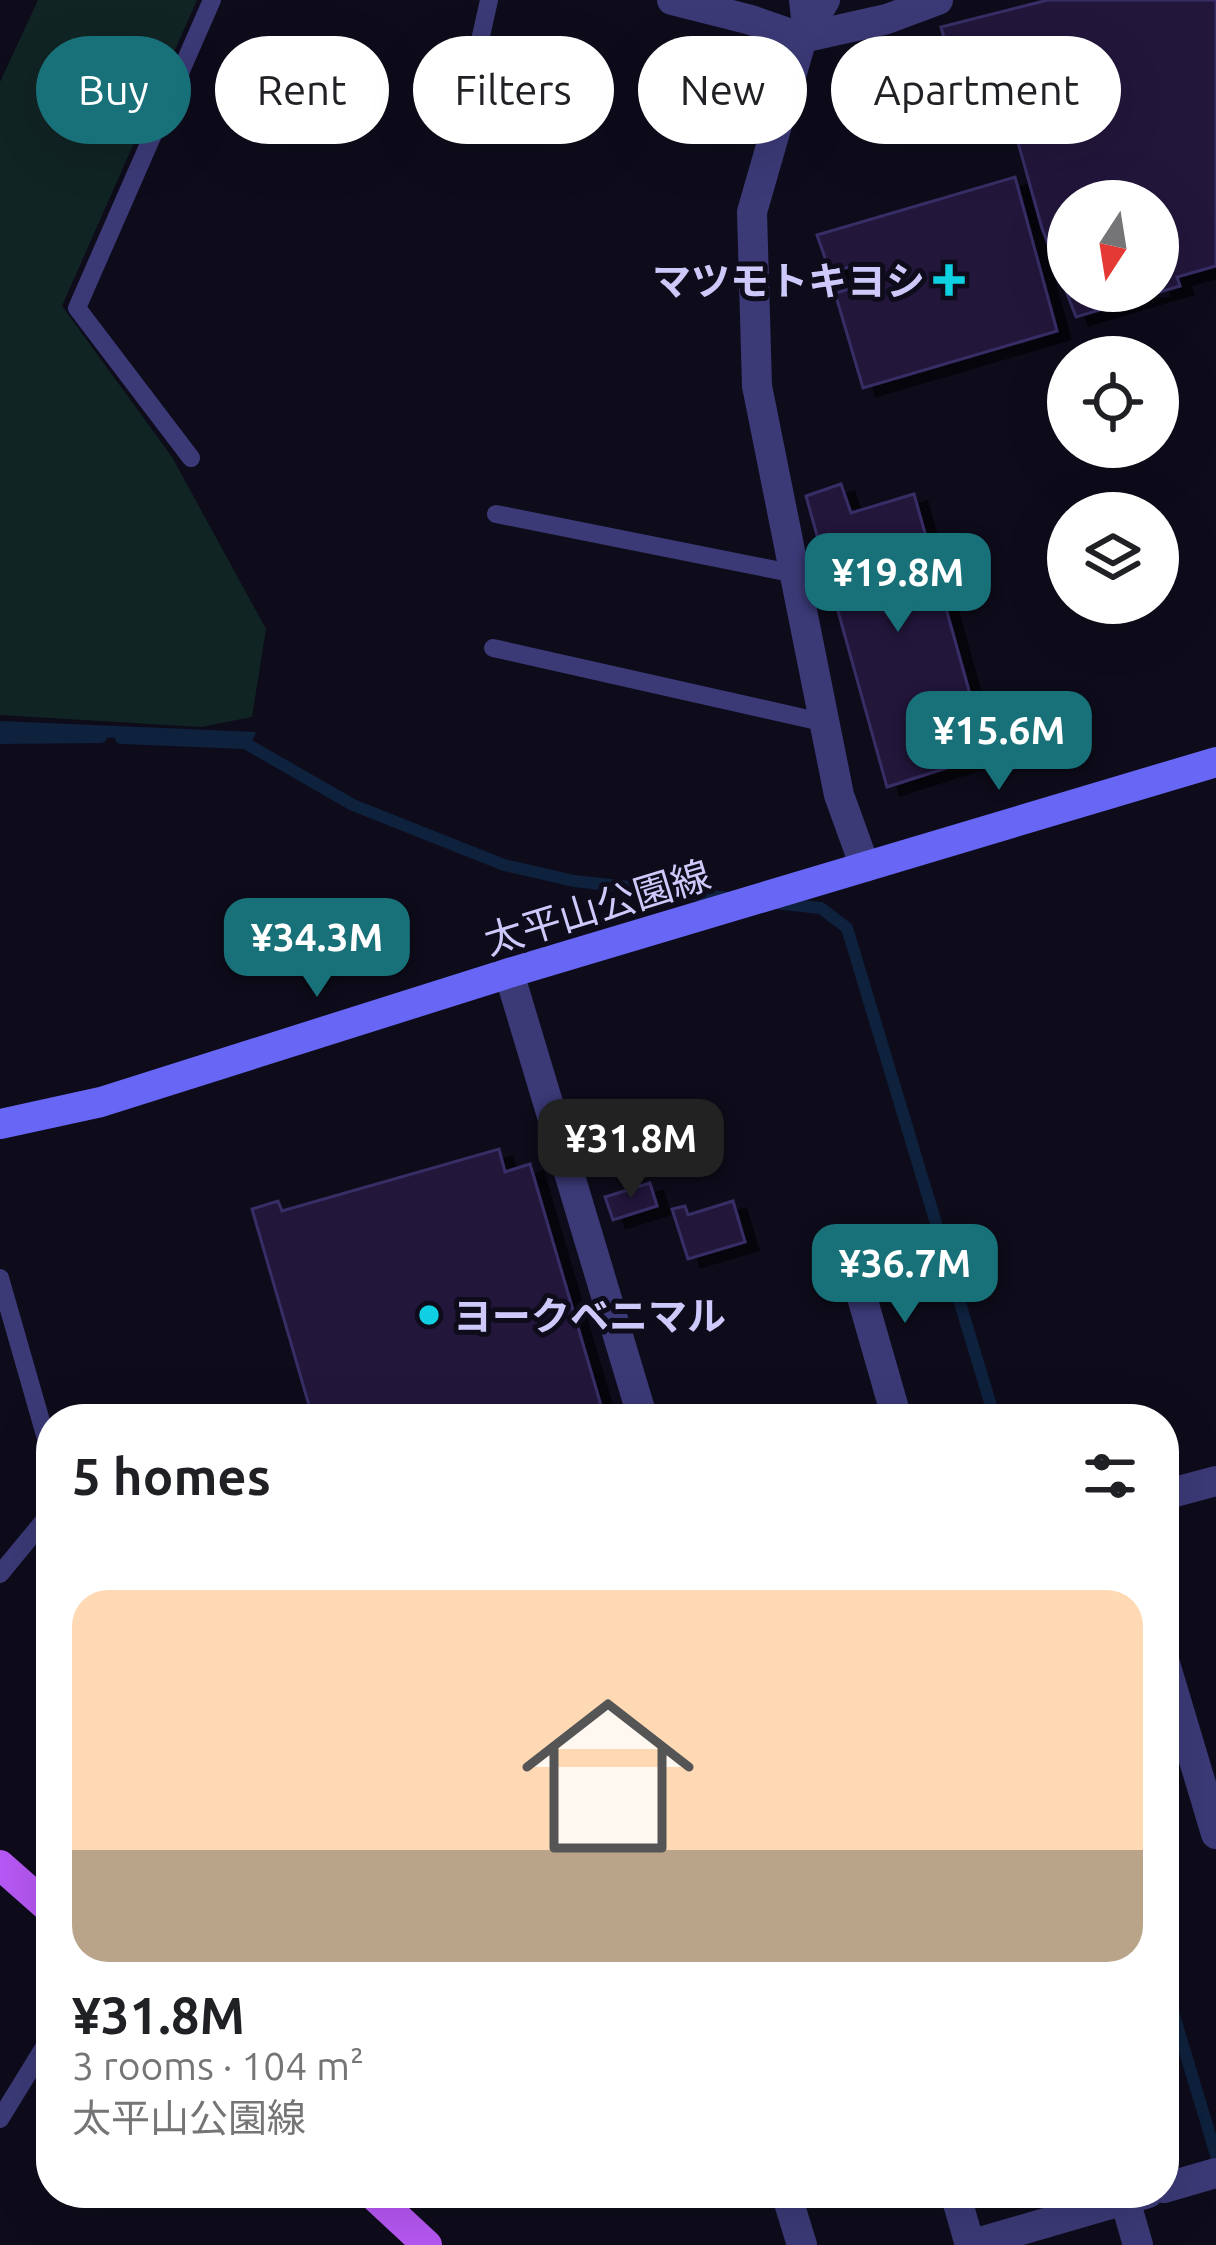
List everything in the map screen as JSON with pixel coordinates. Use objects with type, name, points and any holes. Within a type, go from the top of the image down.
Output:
[{"type":"main road","name":"太平山公園線","points":[[0,1124],[100,1102],[509,973],[1216,762]]},
{"type":"main road","points":[[0,1865],[36,1897]]},
{"type":"main road","points":[[387,2208],[428,2245]]},
{"type":"street","points":[[672,0],[796,36]]},
{"type":"street","points":[[803,36],[825,0]]},
{"type":"street","points":[[807,37],[887,20],[938,0]]},
{"type":"street","points":[[772,144],[752,212],[757,386],[839,795],[865,867]]},
{"type":"street","points":[[509,973],[638,1404]]},
{"type":"street","points":[[849,1252],[894,1404]]},
{"type":"street","points":[[1179,1492],[1216,1481]]},
{"type":"street","points":[[1179,1710],[1216,1834]]},
{"type":"street","points":[[1179,2184],[1216,2173]]},
{"type":"street","points":[[791,2208],[802,2245]]},
{"type":"street","points":[[959,2208],[970,2245],[1090,2208]]},
{"type":"street","points":[[1134,2208],[1138,2245]]},
{"type":"lane","points":[[191,458],[77,308],[212,0]]},
{"type":"lane","points":[[481,36],[489,0]]},
{"type":"lane","points":[[798,0],[802,36]]},
{"type":"lane","points":[[496,514],[796,574]]},
{"type":"lane","points":[[493,648],[826,723]]},
{"type":"lane","points":[[0,1278],[36,1404]]},
{"type":"lane","points":[[0,1574],[36,1530]]},
{"type":"lane","points":[[0,2119],[36,2060]]},
{"type":"green space","points":[[38,0],[197,0],[181,36],[36,36],[36,144],[133,144],[62,306],[172,457],[266,629],[252,717],[201,727],[0,715],[0,82]]},
{"type":"water","points":[[0,721],[256,732],[249,749],[201,740],[0,735]]},
{"type":"building","points":[[1048,0],[1216,0],[1216,266],[1179,276],[1179,180],[1047,180],[1047,241],[1018,144],[1121,144],[1121,36],[944,36],[941,27]]},
{"type":"building","name":"マツモトキヨシ","points":[[1015,177],[1047,294],[1047,312],[1052,312],[1057,331],[863,388],[835,293],[857,287],[853,266],[830,272],[817,235]]},
{"type":"building","points":[[841,484],[851,513],[914,494],[987,755],[887,787],[806,496]]},
{"type":"building","name":"ヨークベニマル","points":[[499,1149],[505,1172],[530,1164],[601,1404],[309,1404],[252,1209],[278,1201],[282,1211]]},
{"type":"building","points":[[650,1183],[657,1206],[613,1220],[605,1197]]},
{"type":"building","points":[[733,1201],[745,1242],[688,1259],[672,1209],[685,1206],[688,1215]]},
{"type":"waterway","points":[[0,738],[101,737]]},
{"type":"waterway","points":[[121,738],[245,743],[353,805],[504,865],[574,881],[730,898]]},
{"type":"waterway","points":[[774,903],[821,908],[847,928],[990,1404]]},
{"type":"waterway","points":[[1179,2032],[1216,2155]]},
{"type":"place","name":"マツモトキヨシ","points":[[949,280]]},
{"type":"place","name":"ヨークベニマル","points":[[429,1315]]}]
